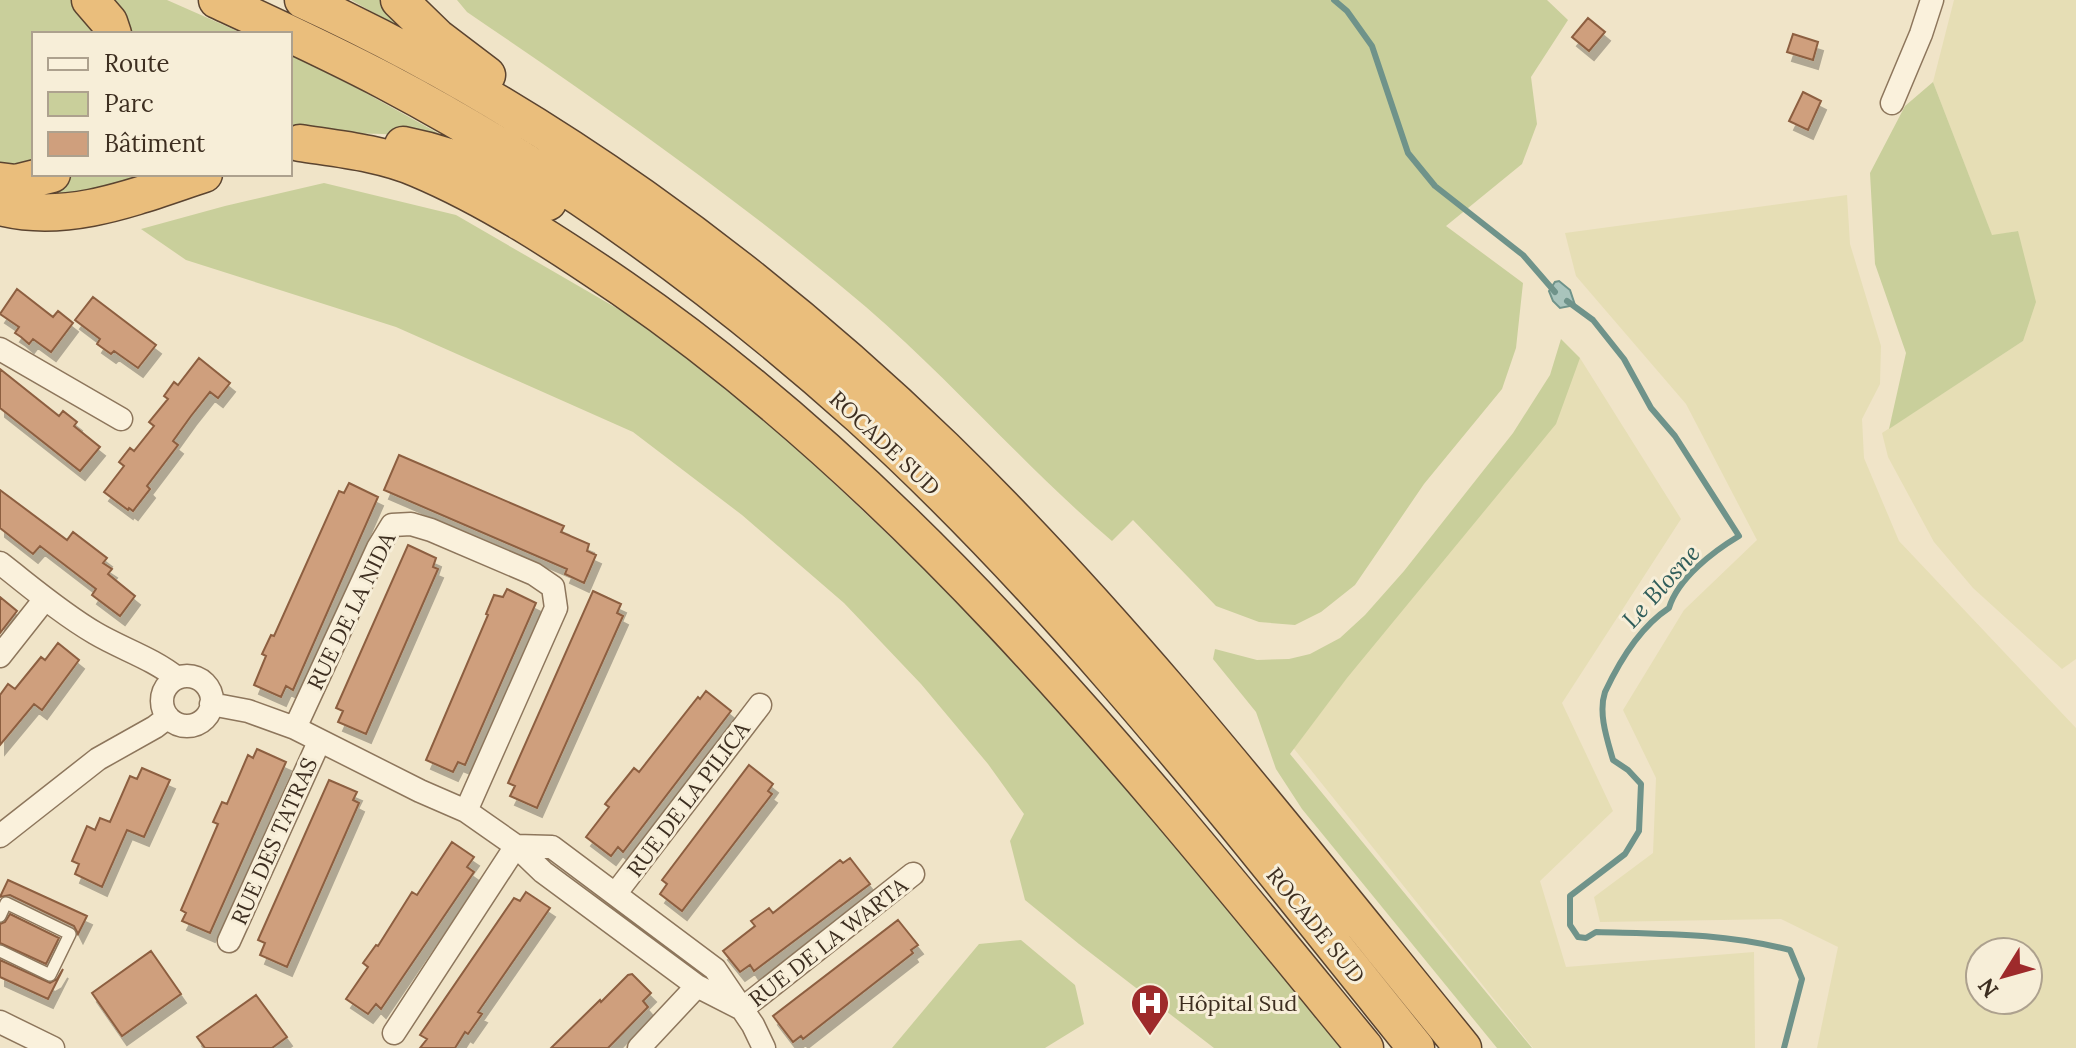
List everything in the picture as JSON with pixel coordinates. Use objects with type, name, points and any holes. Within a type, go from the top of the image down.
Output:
[{"type":"highway","points":[[90,0],[109,22],[112,32]]},
{"type":"highway","name":"ROCADE SUD","points":[[217,0],[283,32]]},
{"type":"highway","name":"ROCADE SUD","points":[[303,0],[438,70],[520,117],[634,191],[738,268],[834,347],[947,451],[1018,524],[1184,708],[1463,1048]]},
{"type":"highway","points":[[399,0],[437,37],[499,83],[520,117]]},
{"type":"highway","name":"ROCADE SUD","points":[[292,36],[388,83],[482,136],[613,220],[701,284],[860,416],[978,530],[1046,603],[1186,766],[1416,1048]]},
{"type":"highway","points":[[295,145],[362,141],[440,152],[544,200],[663,276],[701,284]]},
{"type":"highway","points":[[295,145],[383,157],[418,169],[456,188],[570,253],[726,364],[874,494],[1015,635],[1252,910],[1365,1048]]},
{"type":"highway","points":[[0,181],[16,183],[44,176]]},
{"type":"highway","points":[[0,207],[49,213],[84,209],[198,176]]},
{"type":"street","points":[[1892,103],[1932,0]]},
{"type":"street","points":[[0,349],[121,419]]},
{"type":"street","name":"RUE DE LA NIDA","points":[[295,728],[378,548],[392,525],[411,524],[431,530],[534,574],[553,587],[556,608],[466,811]]},
{"type":"street","points":[[0,563],[96,634],[143,656],[177,678]]},
{"type":"street","points":[[0,656],[45,599]]},
{"type":"street","points":[[185,676],[200,679],[210,692],[211,704],[207,714],[196,724],[181,725],[168,717],[163,695],[170,682],[185,676]]},
{"type":"street","points":[[211,704],[248,711],[295,728],[466,811],[697,986],[742,1009]]},
{"type":"street","name":"RUE DE LA PILICA","points":[[616,893],[760,705]]},
{"type":"street","points":[[0,836],[98,759],[168,717]]},
{"type":"street","name":"RUE DES TATRAS","points":[[229,941],[319,742]]},
{"type":"street","points":[[516,846],[552,847],[715,969],[764,1048]]},
{"type":"street","points":[[394,1033],[516,846]]},
{"type":"street","name":"RUE DE LA WARTA","points":[[742,1009],[913,874]]},
{"type":"street","points":[[639,1048],[697,986]]},
{"type":"street","points":[[0,1022],[53,1048]]},
{"type":"lane","points":[[0,916],[6,903],[70,934],[50,975],[0,951]]},
{"type":"shaded area","points":[[1954,0],[2076,0],[2076,659],[2062,669],[1973,588],[1934,542],[1888,457],[1882,433],[2023,341],[2017,231],[1992,236],[1933,82]]},
{"type":"shaded area","points":[[1847,195],[1850,244],[1881,346],[1880,384],[1862,419],[1864,458],[1899,541],[2076,728],[2076,1048],[1817,1048],[1838,947],[1781,919],[1600,922],[1594,897],[1653,853],[1656,778],[1623,710],[1684,610],[1757,540],[1686,404],[1576,276],[1565,233]]},
{"type":"shaded area","points":[[1580,358],[1681,519],[1562,703],[1613,811],[1540,881],[1566,967],[1754,952],[1755,1048],[1533,1048],[1291,745]]},
{"type":"green space","points":[[0,0],[78,0],[100,32],[32,32],[32,165],[0,166]]},
{"type":"green space","points":[[104,0],[167,0],[239,32],[124,32]]},
{"type":"green space","points":[[351,0],[386,0],[401,24],[397,26]]},
{"type":"green space","points":[[457,0],[1547,0],[1568,20],[1531,77],[1537,124],[1522,164],[1446,226],[1523,283],[1516,348],[1502,389],[1424,484],[1355,585],[1321,612],[1295,625],[1259,622],[1216,606],[1133,520],[1112,541],[1049,484],[898,335],[818,267],[671,154],[467,12]]},
{"type":"green space","points":[[292,56],[445,137],[387,134],[292,138]]},
{"type":"green space","points":[[1933,82],[1992,235],[2018,231],[2036,302],[2023,341],[1889,429],[1906,353],[1875,264],[1870,173],[1905,106]]},
{"type":"green space","points":[[73,176],[162,176],[52,201],[37,190]]},
{"type":"green space","points":[[324,183],[456,215],[632,317],[764,417],[923,568],[1046,694],[1345,1048],[1214,1048],[1025,900],[1010,841],[1024,814],[988,764],[921,684],[844,603],[742,515],[633,432],[396,327],[186,260],[141,229]]},
{"type":"green space","points":[[1561,339],[1580,358],[1556,424],[1347,678],[1290,754],[1532,1048],[1497,1048],[1302,809],[1276,769],[1256,712],[1213,659],[1215,649],[1257,660],[1289,659],[1310,654],[1340,638],[1404,571],[1513,433],[1550,375]]},
{"type":"green space","points":[[1021,940],[1075,985],[1084,1024],[1045,1048],[892,1048],[979,944]]},
{"type":"water","points":[[1559,281],[1570,290],[1575,305],[1560,308],[1553,301],[1549,291]]},
{"type":"building","points":[[1588,18],[1605,32],[1589,51],[1572,37]]},
{"type":"building","points":[[1793,34],[1818,42],[1813,60],[1787,52]]},
{"type":"building","points":[[1803,92],[1821,101],[1808,130],[1789,121]]},
{"type":"building","points":[[17,289],[53,317],[58,311],[73,323],[51,352],[33,339],[29,344],[15,333],[19,327],[0,314]]},
{"type":"building","points":[[93,297],[156,345],[138,368],[114,351],[111,354],[97,344],[100,339],[75,320]]},
{"type":"building","points":[[199,358],[230,383],[218,398],[210,392],[173,441],[178,445],[147,486],[150,489],[133,511],[128,510],[104,492],[124,466],[119,462],[130,448],[134,451],[154,426],[149,422],[168,399],[164,396],[174,382],[178,385]]},
{"type":"building","points":[[0,369],[59,416],[63,411],[77,422],[74,426],[100,447],[80,471],[0,408]]},
{"type":"building","points":[[399,455],[564,526],[561,532],[589,544],[587,551],[596,555],[584,583],[565,574],[567,569],[384,490]]},
{"type":"building","points":[[349,483],[378,497],[293,690],[286,686],[281,697],[254,685],[266,656],[262,654],[271,635],[274,636],[339,491],[344,493]]},
{"type":"building","points":[[0,490],[67,540],[73,532],[107,558],[103,563],[112,569],[108,574],[135,596],[120,616],[92,595],[96,589],[40,546],[33,554],[0,528]]},
{"type":"building","points":[[408,545],[436,558],[433,567],[438,569],[366,734],[338,722],[343,711],[336,708]]},
{"type":"building","points":[[507,589],[536,603],[465,765],[458,762],[453,772],[426,760],[494,595],[503,597]]},
{"type":"building","points":[[593,591],[621,604],[617,613],[623,616],[537,808],[510,796],[515,786],[508,783]]},
{"type":"building","points":[[0,597],[17,611],[0,633]]},
{"type":"building","points":[[58,643],[79,660],[42,710],[34,704],[0,745],[0,695],[8,684],[15,689],[41,657],[45,660]]},
{"type":"building","points":[[706,691],[731,711],[623,852],[618,847],[611,856],[586,837],[609,807],[605,804],[634,768],[639,772]]},
{"type":"building","points":[[257,749],[286,762],[210,933],[182,921],[186,913],[181,910],[218,824],[213,822],[222,802],[227,804],[248,755],[253,758]]},
{"type":"building","points":[[749,765],[773,784],[768,791],[772,794],[682,911],[660,894],[667,884],[662,880]]},
{"type":"building","points":[[142,768],[170,780],[144,837],[127,830],[102,887],[75,874],[79,864],[72,861],[87,826],[95,830],[100,818],[110,822],[130,776],[137,779]]},
{"type":"building","points":[[329,780],[357,792],[353,800],[359,803],[287,967],[260,955],[265,943],[258,940]]},
{"type":"building","points":[[452,842],[474,857],[467,867],[474,872],[381,1009],[376,1004],[368,1014],[346,999],[368,967],[363,963],[378,946],[412,892],[417,895]]},
{"type":"building","points":[[850,858],[870,884],[754,971],[750,965],[740,972],[723,951],[755,926],[751,921],[769,908],[773,913],[840,860],[843,863]]},
{"type":"building","points":[[8,880],[87,916],[78,934],[74,926],[10,895],[0,897]]},
{"type":"building","points":[[526,892],[550,908],[478,1012],[482,1014],[455,1048],[420,1048],[427,1039],[420,1035],[514,898],[520,901]]},
{"type":"building","points":[[10,914],[59,938],[46,964],[0,943],[0,924]]},
{"type":"building","points":[[898,920],[918,945],[911,950],[913,953],[803,1039],[801,1036],[793,1042],[773,1016]]},
{"type":"building","points":[[151,951],[181,994],[122,1036],[92,993]]},
{"type":"building","points":[[0,960],[50,983],[57,979],[63,969],[48,999],[0,977]]},
{"type":"building","points":[[632,974],[651,993],[643,1001],[648,1007],[608,1048],[551,1048],[600,1000]]},
{"type":"building","points":[[256,995],[287,1037],[272,1048],[205,1048],[197,1037]]},
{"type":"waterway","name":"Le Blosne","points":[[1334,0],[1347,11],[1372,46],[1408,153],[1435,186],[1523,255],[1555,292]]},
{"type":"waterway","name":"Le Blosne","points":[[1567,301],[1593,320],[1624,359],[1651,408],[1675,436],[1739,536],[1708,557],[1680,586],[1669,608],[1632,645],[1605,692],[1603,717],[1613,760],[1641,784],[1639,831],[1625,854],[1570,896],[1570,925],[1578,937],[1586,938],[1596,932],[1694,935],[1790,950],[1802,979],[1784,1048]]},
{"type":"place","name":"Hôpital Sud","points":[[1150,1037]]}]
